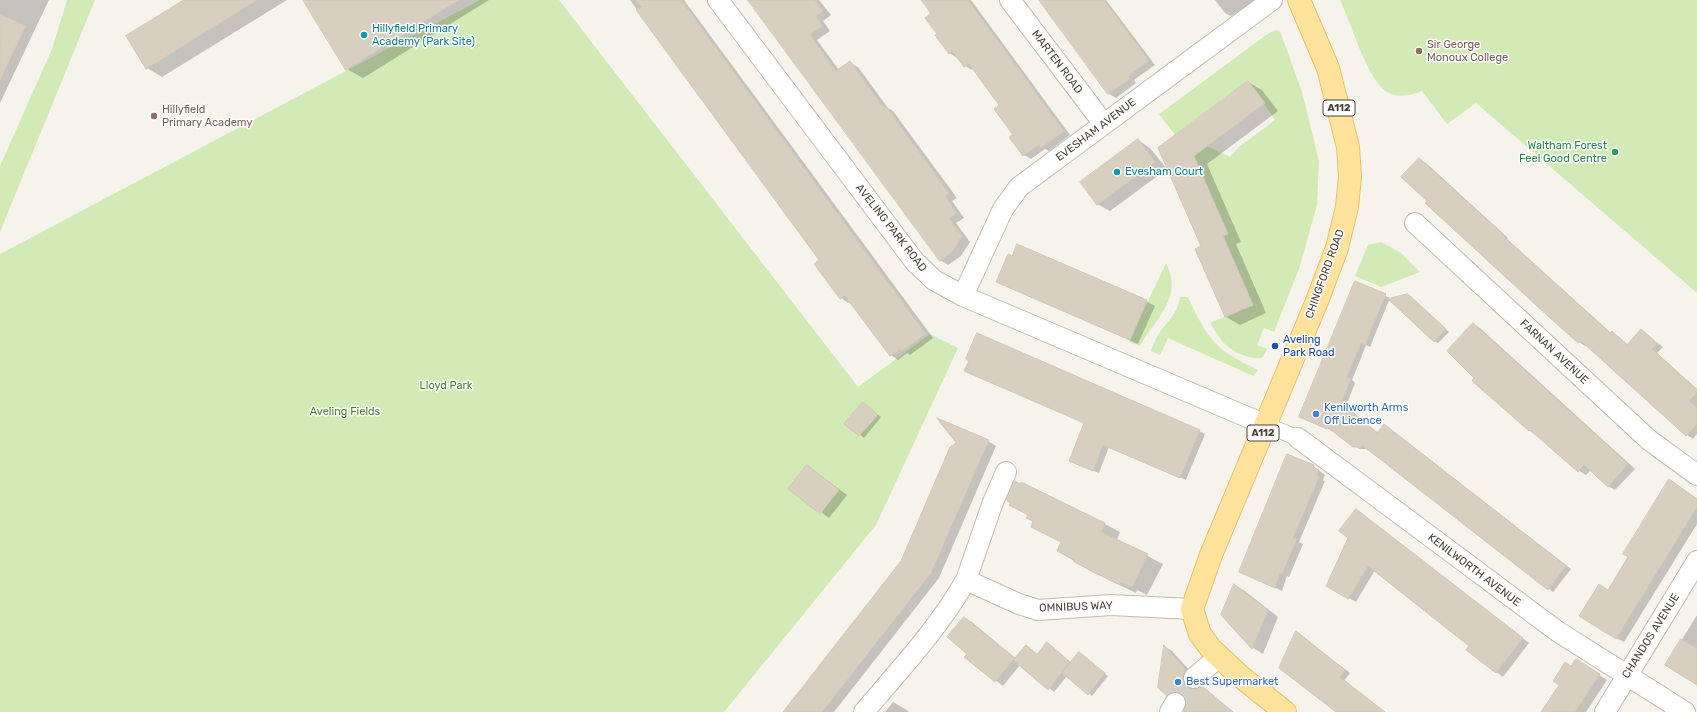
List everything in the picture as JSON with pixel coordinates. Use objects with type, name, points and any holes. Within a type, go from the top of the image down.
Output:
[{"type":"main road","name":"CHINGFORD ROAD","points":[[1192,609],[1211,555],[1266,425],[1337,248],[1347,207],[1350,177],[1348,147],[1328,68],[1299,0]]},
{"type":"main road","points":[[1192,609],[1200,634],[1219,657],[1285,712]]},
{"type":"street","name":"AVELING PARK ROAD","points":[[718,0],[915,262],[934,280],[963,296],[1266,425]]},
{"type":"street","name":"MARTEN ROAD","points":[[1010,0],[1104,124]]},
{"type":"street","name":"EVESHAM AVENUE","points":[[963,296],[1003,209],[1012,194],[1019,187],[1272,0]]},
{"type":"street","name":"FARNAN AVENUE","points":[[1415,223],[1649,440],[1697,475]]},
{"type":"street","name":"KENILWORTH AVENUE","points":[[1266,425],[1298,438],[1556,631],[1685,712]]},
{"type":"street","points":[[864,712],[954,602],[966,580],[993,502],[1006,472]]},
{"type":"street","name":"CHANDOS AVENUE","points":[[1605,712],[1697,561]]},
{"type":"street","name":"OMNIBUS WAY","points":[[966,580],[1019,604],[1038,610],[1111,605],[1192,609]]},
{"type":"street","points":[[1194,678],[1219,657]]},
{"type":"green space","points":[[67,0],[95,0],[0,232],[0,166],[52,49]]},
{"type":"green space","name":"Lloyd Park","points":[[480,0],[559,0],[858,387],[930,334],[958,348],[876,525],[724,712],[0,712],[0,254]]},
{"type":"green space","name":"Waltham Forest Feel Good Centre","points":[[1340,0],[1697,0],[1697,293],[1476,103],[1447,124],[1422,91],[1402,96],[1393,95],[1381,87],[1367,65]]},
{"type":"green space","points":[[1276,30],[1280,31],[1302,92],[1319,161],[1317,205],[1299,269],[1274,332],[1264,328],[1257,345],[1267,349],[1263,357],[1253,358],[1236,352],[1223,342],[1210,323],[1253,305],[1223,236],[1228,234],[1199,167],[1192,158],[1207,146],[1230,157],[1239,147],[1275,120],[1248,81],[1175,135],[1159,114],[1269,33]]},
{"type":"green space","points":[[1381,242],[1401,253],[1420,272],[1381,287],[1355,276],[1368,245]]},
{"type":"green space","points":[[1166,263],[1171,275],[1172,286],[1166,307],[1140,346],[1129,342]]},
{"type":"green space","points":[[1180,297],[1188,297],[1200,322],[1216,344],[1233,357],[1258,370],[1253,376],[1168,338],[1160,355],[1151,351],[1159,333],[1175,312]]},
{"type":"building","points":[[184,0],[257,0],[146,69],[126,36]]},
{"type":"building","name":"Hillyfield Primary Academy (Park Site)","points":[[303,0],[459,0],[346,70]]},
{"type":"building","points":[[635,0],[681,0],[926,334],[902,351],[900,349],[890,356],[845,296],[840,299],[814,264],[819,260],[636,10],[641,7]]},
{"type":"building","points":[[748,0],[815,0],[823,11],[816,16],[822,26],[810,35],[836,71],[850,61],[883,107],[885,105],[949,193],[945,196],[957,213],[949,218],[962,236],[953,251],[940,261]]},
{"type":"building","points":[[922,0],[968,0],[1064,131],[1041,148],[1039,145],[1023,156],[1009,137],[1013,135],[994,109],[999,105],[969,64],[964,67],[952,51],[949,54],[935,35],[937,34],[925,18],[931,13]]},
{"type":"building","points":[[1039,0],[1104,0],[1149,61],[1128,76],[1130,79],[1108,94]]},
{"type":"building","points":[[0,14],[26,26],[0,80]]},
{"type":"building","points":[[1248,81],[1265,103],[1194,156],[1228,234],[1223,236],[1253,305],[1225,317],[1195,249],[1201,246],[1158,148]]},
{"type":"building","name":"Evesham Court","points":[[1138,139],[1155,162],[1097,205],[1080,182]]},
{"type":"building","points":[[1419,158],[1610,333],[1612,331],[1627,345],[1641,329],[1657,343],[1652,349],[1697,390],[1697,393],[1689,401],[1697,408],[1697,424],[1686,436],[1581,341],[1578,343],[1425,203],[1427,201],[1401,177]]},
{"type":"building","points":[[1017,244],[1147,300],[1130,340],[996,282],[1008,254],[1012,256]]},
{"type":"building","points":[[1355,281],[1386,294],[1365,345],[1361,343],[1347,377],[1351,379],[1341,403],[1377,433],[1384,424],[1566,566],[1548,590],[1362,445],[1361,447],[1353,447],[1327,427],[1327,429],[1299,417]]},
{"type":"building","points":[[1408,294],[1446,329],[1434,342],[1388,299]]},
{"type":"building","points":[[1473,323],[1628,464],[1608,487],[1584,465],[1578,472],[1530,430],[1529,431],[1472,381],[1474,378],[1447,351]]},
{"type":"building","points":[[977,333],[1200,430],[1180,478],[1103,445],[1093,471],[1069,461],[1084,423],[964,371],[969,361],[966,359]]},
{"type":"building","points":[[863,402],[878,415],[859,436],[844,424]]},
{"type":"building","points":[[937,418],[989,440],[931,573],[822,712],[783,712],[901,561],[950,447],[956,443]]},
{"type":"building","points":[[1287,454],[1314,465],[1313,468],[1319,470],[1317,475],[1319,477],[1293,538],[1297,539],[1282,574],[1280,573],[1275,588],[1239,572]]},
{"type":"building","points":[[807,465],[839,490],[820,514],[788,489]]},
{"type":"building","points":[[1669,479],[1697,499],[1697,507],[1616,639],[1579,616],[1599,584],[1608,590],[1628,557],[1623,554]]},
{"type":"building","points":[[1015,481],[1020,484],[1021,482],[1105,523],[1101,532],[1148,554],[1132,587],[1121,582],[1120,585],[1074,562],[1075,560],[1057,551],[1061,542],[1031,527],[1033,521],[1026,518],[1028,515],[1009,505],[1011,503],[1006,500]]},
{"type":"building","points":[[1356,509],[1523,638],[1496,673],[1466,650],[1469,646],[1368,566],[1348,599],[1326,586],[1348,538],[1339,531]]},
{"type":"building","points":[[1234,584],[1268,610],[1252,649],[1221,615]]},
{"type":"building","points":[[964,617],[1015,658],[995,682],[964,657],[967,654],[947,637]]},
{"type":"building","points":[[1296,631],[1345,670],[1340,677],[1385,712],[1336,712],[1279,668]]},
{"type":"building","points":[[1681,639],[1697,649],[1697,685],[1665,665]]},
{"type":"building","points":[[1047,642],[1070,662],[1048,690],[1013,660],[1026,645],[1037,654]]},
{"type":"building","points":[[1164,645],[1186,670],[1183,674],[1185,686],[1190,689],[1196,689],[1202,686],[1233,712],[1186,712],[1184,710],[1186,702],[1185,697],[1181,693],[1174,692],[1167,696],[1158,688]]},
{"type":"building","points":[[1079,652],[1105,673],[1088,695],[1062,673]]},
{"type":"building","points":[[1576,659],[1600,674],[1575,712],[1541,712],[1559,685],[1553,681],[1565,662],[1571,666]]},
{"type":"tunnel","points":[[1175,703],[1194,678]]},
{"type":"place","name":"Hillyfield Primary Academy (Park Site)","points":[[364,35]]},
{"type":"place","name":"Sir George Monoux College","points":[[1419,51]]},
{"type":"place","name":"Hillyfield Primary Academy","points":[[154,116]]},
{"type":"place","name":"Waltham Forest Feel Good Centre","points":[[1615,152]]},
{"type":"place","name":"Evesham Court","points":[[1117,172]]},
{"type":"place","name":"Aveling Park Road","points":[[1275,346]]},
{"type":"place","name":"Kenilworth Arms Off Licence","points":[[1316,414]]},
{"type":"place","name":"Best Supermarket","points":[[1178,682]]},
{"type":"park label","name":"Aveling Fields","points":[[345,412]]}]
